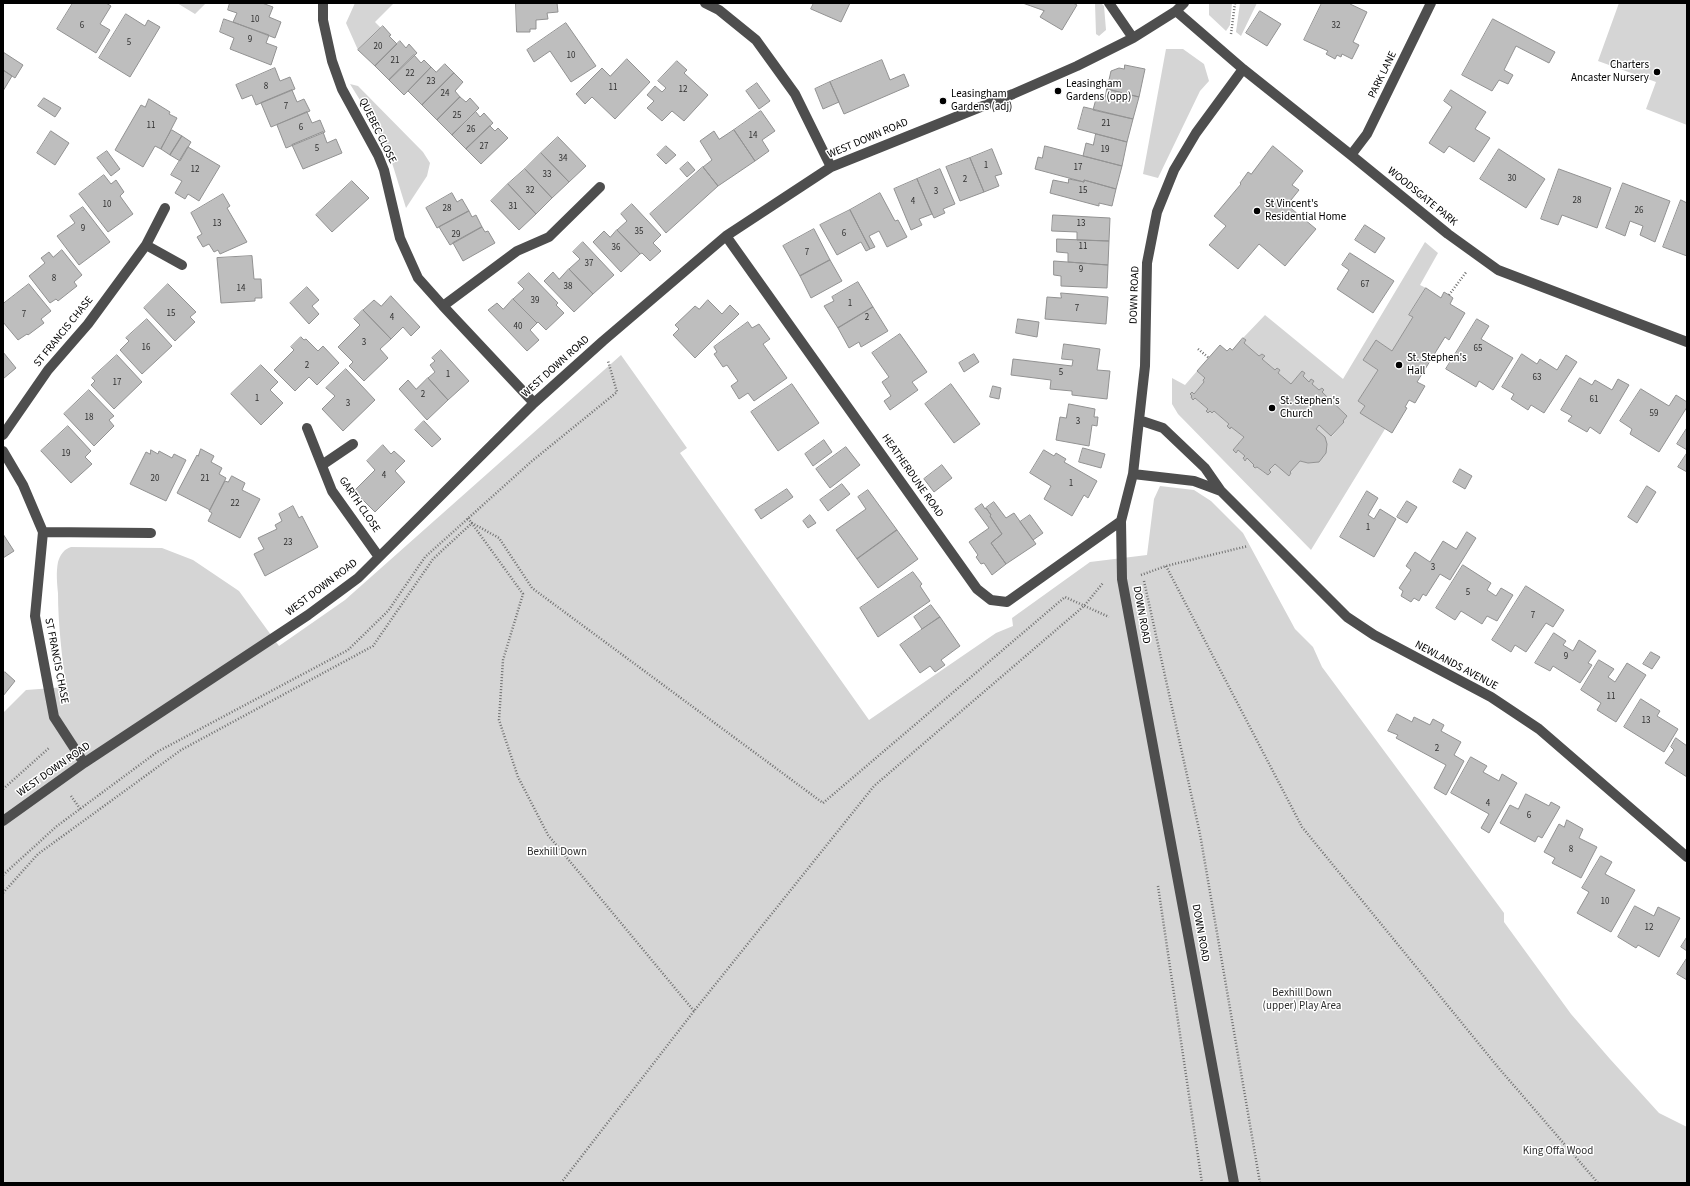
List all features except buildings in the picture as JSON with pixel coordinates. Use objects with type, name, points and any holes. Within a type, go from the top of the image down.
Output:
[{"type":"street","name":"QUEBEC CLOSE","points":[[323,3],[323,20],[332,62],[342,89],[378,155],[384,170],[400,238],[418,278],[534,403]]},
{"type":"street","points":[[706,3],[720,10],[756,40],[795,94],[831,167]]},
{"type":"street","points":[[1109,3],[1133,38]]},
{"type":"street","name":"WEST DOWN ROAD","points":[[3,821],[84,763],[308,615],[358,578],[534,403],[603,341],[726,236],[831,167],[1013,94],[1077,66],[1133,38],[1176,11],[1184,3]]},
{"type":"street","name":"PARK LANE","points":[[1351,155],[1367,134],[1431,3]]},
{"type":"street","name":"WOODSGATE PARK","points":[[1176,11],[1243,69],[1448,234],[1498,270],[1687,342]]},
{"type":"street","name":"DOWN ROAD","points":[[1234,1183],[1122,579],[1121,520],[1133,474],[1145,366],[1147,263],[1157,212],[1174,170],[1196,133],[1243,69]]},
{"type":"street","points":[[443,306],[516,251],[548,237],[600,187]]},
{"type":"street","name":"ST FRANCIS CHASE","points":[[3,434],[48,370],[88,324],[146,245],[164,208]]},
{"type":"street","name":"HEATHERDUNE ROAD","points":[[726,236],[977,589],[991,600],[1007,602],[1121,520]]},
{"type":"street","points":[[146,245],[182,265]]},
{"type":"street","name":"NEWLANDS AVENUE","points":[[1139,420],[1163,428],[1205,468],[1221,490],[1347,617],[1374,635],[1491,697],[1538,729],[1687,857]]},
{"type":"street","name":"GARTH CLOSE","points":[[307,428],[332,491],[379,557]]},
{"type":"street","points":[[322,465],[353,444]]},
{"type":"street","name":"ST FRANCIS CHASE","points":[[3,452],[23,485],[43,532],[35,616],[54,717],[84,763]]},
{"type":"street","name":"NEWLANDS AVENUE","points":[[1133,474],[1194,481],[1221,490]]},
{"type":"street","points":[[43,532],[151,533]]},
{"type":"path","points":[[1229,57],[1235,3]]},
{"type":"path","points":[[1449,295],[1478,256]]},
{"type":"path","points":[[3,875],[57,826],[157,752],[348,650],[388,611],[425,557],[532,461],[617,392],[603,341]]},
{"type":"path","points":[[1198,349],[1208,358]]},
{"type":"path","points":[[468,518],[523,594],[503,660],[499,720],[518,777],[548,835],[694,1011]]},
{"type":"path","points":[[472,523],[499,538],[532,588],[822,803],[1065,597],[1111,618]]},
{"type":"path","points":[[3,893],[38,854],[181,750],[373,646],[433,559],[472,523]]},
{"type":"path","points":[[561,1183],[694,1011],[874,786],[1084,606],[1103,583],[1269,540]]},
{"type":"path","points":[[1166,566],[1302,827],[1496,1066],[1598,1183]]},
{"type":"path","points":[[1142,574],[1200,834],[1260,1183]]},
{"type":"path","points":[[3,789],[65,734]]},
{"type":"path","points":[[1156,878],[1202,1183]]},
{"type":"green space","points":[[177,3],[206,3],[195,14]]},
{"type":"green space","points":[[355,3],[394,3],[375,22],[381,28],[358,50],[346,23]]},
{"type":"green space","points":[[1095,3],[1101,3],[1104,6],[1106,30],[1099,36],[1096,34]]},
{"type":"green space","points":[[1209,3],[1232,3],[1230,25],[1226,31],[1209,15]]},
{"type":"green space","points":[[1240,3],[1257,3],[1241,36],[1236,32]]},
{"type":"green space","name":"Charters Ancaster Nursery","points":[[1619,3],[1687,3],[1687,125],[1646,109],[1656,82],[1598,61]]},
{"type":"green space","points":[[1166,49],[1183,49],[1204,64],[1209,81],[1200,91],[1158,178],[1143,174]]},
{"type":"green space","points":[[350,84],[358,86],[423,152],[430,163],[427,176],[406,208],[389,153],[368,113]]},
{"type":"green space","points":[[1425,242],[1438,253],[1420,285],[1426,288],[1409,315],[1413,317],[1392,351],[1376,340],[1363,360],[1378,370],[1358,401],[1365,406],[1361,413],[1385,429],[1311,550],[1178,414],[1172,404],[1172,378],[1185,385],[1197,371],[1205,378],[1203,380],[1204,382],[1192,396],[1208,409],[1206,411],[1208,413],[1210,411],[1212,413],[1214,411],[1229,424],[1227,426],[1230,428],[1231,427],[1244,437],[1233,450],[1236,452],[1238,450],[1245,456],[1243,459],[1245,461],[1247,458],[1255,468],[1257,467],[1266,474],[1275,464],[1289,476],[1291,473],[1290,472],[1300,461],[1308,463],[1319,462],[1325,452],[1326,441],[1316,429],[1319,425],[1332,436],[1347,416],[1322,392],[1324,390],[1322,388],[1319,390],[1312,384],[1314,381],[1309,382],[1303,376],[1305,373],[1302,371],[1291,384],[1278,373],[1280,370],[1277,368],[1275,370],[1262,359],[1265,356],[1262,354],[1259,356],[1244,343],[1246,340],[1243,338],[1265,315],[1343,379]]},
{"type":"green space","name":"Bexhill Down","points":[[621,355],[687,448],[680,453],[869,720],[996,633],[1013,626],[1012,618],[1090,562],[1147,555],[1154,499],[1160,486],[1194,490],[1211,501],[1243,533],[1295,629],[1313,647],[1322,667],[1504,913],[1504,922],[1571,1014],[1659,1113],[1687,1127],[1687,1183],[3,1183],[3,713],[26,690],[66,687],[59,628],[57,570],[60,557],[66,549],[71,547],[162,548],[193,560],[239,591],[279,646],[345,600]]},
{"type":"place","name":"Charters Ancaster Nursery","points":[[1657,72]]},
{"type":"place","name":"Leasingham Gardens (opp)","points":[[1058,91]]},
{"type":"place","name":"Leasingham Gardens (adj)","points":[[943,101]]},
{"type":"place","name":"St Vincent's Residential Home","points":[[1257,211]]},
{"type":"place","name":"St. Stephen's Hall","points":[[1399,365]]},
{"type":"place","name":"St. Stephen's Church","points":[[1272,408]]},
{"type":"park label","name":"Bexhill Down (upper) Play Area","points":[[1302,1000]]},
{"type":"park label","name":"King Offa Wood","points":[[1558,1152]]}]
